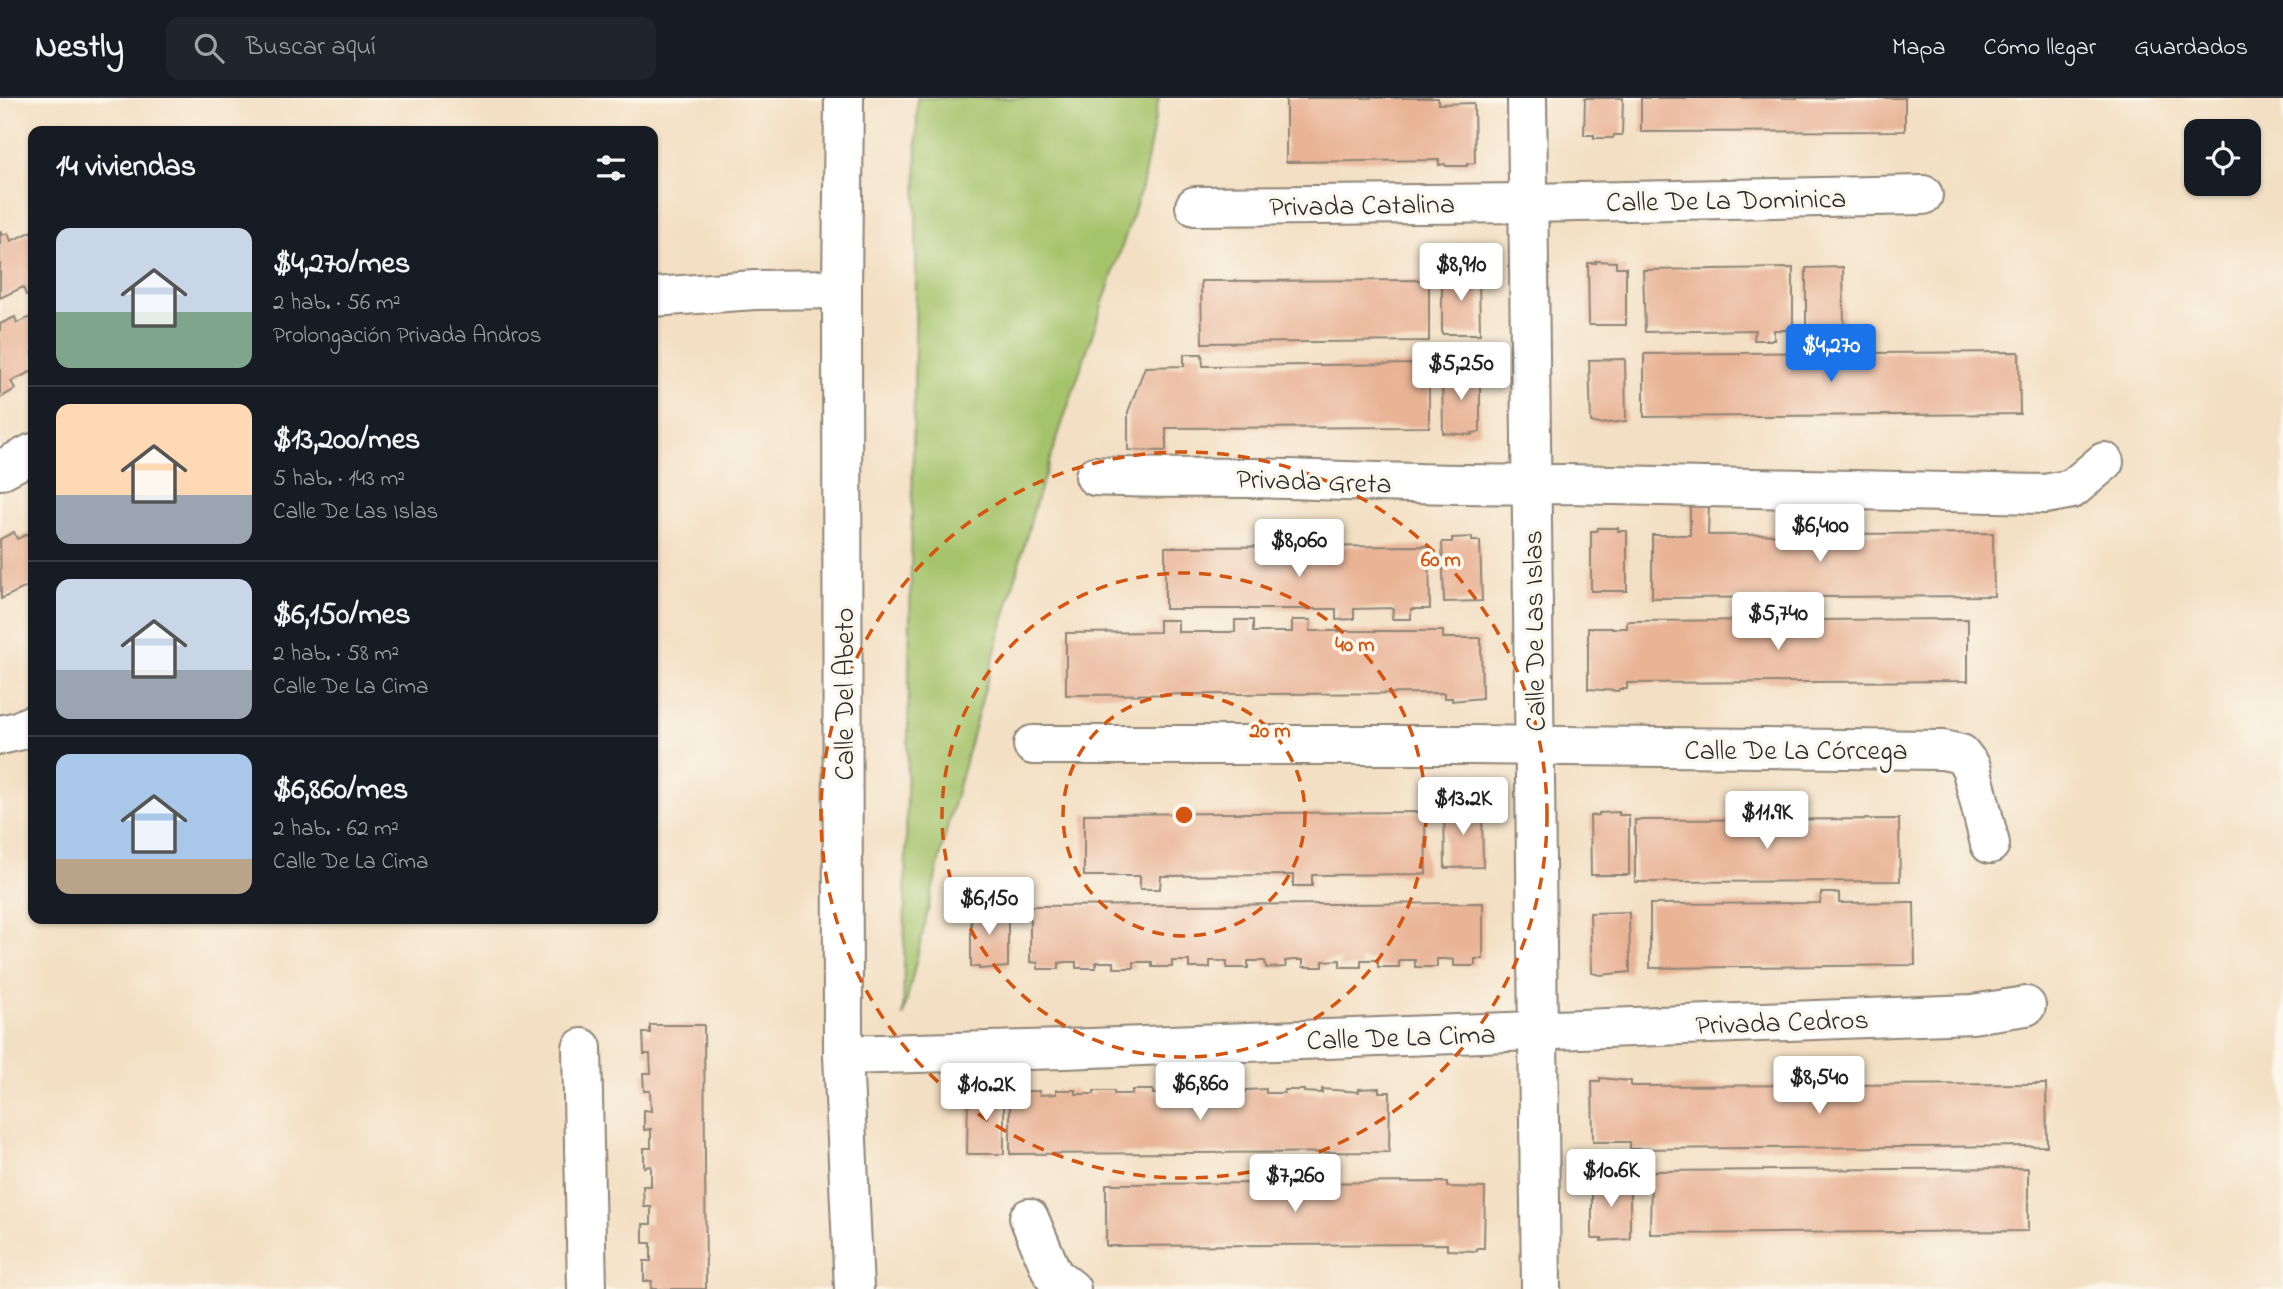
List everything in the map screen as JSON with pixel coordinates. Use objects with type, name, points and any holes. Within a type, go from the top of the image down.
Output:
[{"type":"street","name":"Calle Del Abeto","points":[[844,98],[843,1055],[854,1289]]},
{"type":"street","name":"Calle De Las Islas","points":[[1527,98],[1541,1289]]},
{"type":"street","name":"Calle De La Dominica","points":[[1528,203],[1923,195]]},
{"type":"street","name":"Privada Catalina","points":[[1195,206],[1528,203]]},
{"type":"street","points":[[658,297],[755,290],[842,289]]},
{"type":"street","points":[[0,470],[28,456]]},
{"type":"street","name":"Privada Greta","points":[[1096,476],[2045,495],[2072,489],[2104,462]]},
{"type":"street","points":[[0,736],[28,726]]},
{"type":"street","name":"Calle De La Córcega","points":[[1033,745],[1470,745],[1943,750],[1961,754],[1971,767],[1990,844]]},
{"type":"street","name":"Privada Cedros","points":[[1538,1031],[1972,1014],[2026,1006]]},
{"type":"street","name":"Calle De La Cima","points":[[843,1055],[1538,1031]]},
{"type":"street","points":[[582,1048],[587,1289]]},
{"type":"street","points":[[1029,1218],[1053,1275],[1072,1289]]},
{"type":"green space","points":[[917,98],[1159,98],[1142,187],[1037,498],[948,824],[903,1017],[916,282]]},
{"type":"building","points":[[1286,98],[1438,98],[1438,104],[1474,103],[1475,163],[1467,166],[1446,166],[1439,165],[1439,160],[1286,162]]},
{"type":"building","points":[[1585,98],[1623,98],[1622,135],[1594,138],[1594,135],[1584,135]]},
{"type":"building","points":[[1641,98],[1905,98],[1905,131],[1641,132]]},
{"type":"building","points":[[0,230],[2,235],[8,233],[11,241],[28,233],[28,294],[26,295],[23,287],[0,298]]},
{"type":"building","points":[[1595,261],[1616,262],[1616,267],[1626,267],[1626,325],[1589,325],[1588,263],[1596,263]]},
{"type":"building","points":[[1843,267],[1844,329],[1806,329],[1806,268]]},
{"type":"building","points":[[1793,268],[1793,330],[1774,330],[1774,340],[1754,340],[1755,330],[1645,332],[1643,270]]},
{"type":"building","points":[[1450,271],[1479,274],[1480,334],[1442,334],[1442,274],[1450,274]]},
{"type":"building","points":[[1429,280],[1429,341],[1202,343],[1201,281]]},
{"type":"building","points":[[15,317],[17,323],[28,318],[28,373],[11,381],[15,389],[0,398],[0,324]]},
{"type":"building","points":[[1852,341],[1871,341],[1871,353],[2019,352],[2020,414],[1644,417],[1644,354],[1852,352]]},
{"type":"building","points":[[1184,354],[1202,354],[1203,366],[1429,364],[1429,427],[1166,428],[1166,451],[1128,450],[1128,412],[1145,367],[1184,366]]},
{"type":"building","points":[[1625,359],[1626,421],[1599,424],[1591,422],[1589,360]]},
{"type":"building","points":[[1442,371],[1480,371],[1480,432],[1471,433],[1472,435],[1443,433]]},
{"type":"building","points":[[1709,503],[1708,535],[1993,533],[1994,596],[1652,598],[1652,535],[1690,535],[1690,504]]},
{"type":"building","points":[[1598,528],[1627,531],[1627,591],[1591,591],[1591,531],[1597,531]]},
{"type":"building","points":[[14,532],[17,539],[28,534],[28,586],[1,599],[0,539]]},
{"type":"building","points":[[1472,537],[1472,541],[1480,541],[1482,601],[1444,602],[1442,542],[1452,542],[1452,538]]},
{"type":"building","points":[[1429,546],[1430,609],[1411,609],[1411,619],[1392,619],[1393,608],[1354,609],[1354,619],[1336,620],[1336,609],[1165,609],[1165,547]]},
{"type":"building","points":[[1968,619],[1968,681],[1627,683],[1627,689],[1618,691],[1588,689],[1588,628],[1627,628],[1627,621]]},
{"type":"building","points":[[1159,620],[1178,620],[1178,632],[1235,632],[1235,620],[1253,620],[1253,632],[1292,632],[1292,620],[1311,620],[1310,631],[1443,631],[1443,638],[1481,638],[1482,698],[1452,701],[1452,698],[1444,698],[1444,693],[1066,695],[1066,633],[1159,632]]},
{"type":"building","points":[[1453,804],[1473,804],[1473,808],[1482,808],[1483,867],[1445,868],[1444,808],[1453,808]]},
{"type":"building","points":[[1425,812],[1426,874],[1312,875],[1312,886],[1293,886],[1293,875],[1161,876],[1160,889],[1140,889],[1140,876],[1084,876],[1084,814]]},
{"type":"building","points":[[1619,812],[1619,815],[1629,815],[1629,875],[1591,875],[1590,816]]},
{"type":"building","points":[[1899,819],[1900,881],[1635,882],[1635,820]]},
{"type":"building","points":[[1821,893],[1839,893],[1839,903],[1914,902],[1915,965],[1650,968],[1650,904],[1820,903]]},
{"type":"building","points":[[1483,903],[1483,959],[1475,959],[1475,966],[1454,966],[1454,960],[1437,959],[1437,967],[1415,967],[1415,960],[1399,960],[1399,967],[1378,967],[1378,960],[1361,960],[1361,967],[1340,967],[1340,960],[1323,961],[1323,967],[1303,967],[1303,960],[1294,960],[1285,961],[1286,967],[1266,968],[1265,961],[1248,961],[1248,968],[1227,968],[1227,961],[1210,961],[1210,968],[1189,968],[1189,961],[1172,961],[1172,967],[1152,967],[1152,962],[1134,962],[1134,968],[1114,968],[1114,962],[1096,962],[1096,968],[1076,968],[1076,962],[1067,962],[1059,963],[1059,969],[1038,969],[1038,963],[1030,962],[1030,906]]},
{"type":"building","points":[[971,906],[1008,906],[1008,967],[971,967]]},
{"type":"building","points":[[1629,912],[1630,972],[1600,975],[1592,973],[1590,913]]},
{"type":"building","points":[[650,1025],[704,1025],[706,1289],[651,1289],[652,1281],[644,1281],[644,1261],[651,1261],[651,1243],[643,1243],[643,1224],[651,1224],[651,1207],[644,1207],[643,1186],[651,1186],[651,1166],[644,1167],[644,1148],[651,1148],[651,1129],[644,1130],[644,1110],[651,1111],[650,1091],[644,1091],[643,1073],[651,1073],[650,1054],[644,1054],[643,1033],[650,1033]]},
{"type":"building","points":[[1600,1078],[1631,1081],[1631,1086],[2046,1084],[2047,1146],[1630,1149],[1630,1142],[1593,1142],[1592,1081],[1600,1081]]},
{"type":"building","points":[[1379,1088],[1379,1092],[1390,1092],[1389,1152],[1010,1154],[1010,1095],[1020,1095],[1020,1091],[1039,1091],[1040,1095],[1056,1094],[1056,1090],[1076,1090],[1076,1094],[1114,1091],[1114,1094],[1132,1094],[1132,1090],[1153,1090],[1153,1094],[1170,1094],[1170,1090],[1190,1090],[1190,1094],[1208,1093],[1209,1089],[1244,1093],[1246,1090],[1266,1089],[1266,1093],[1304,1090],[1322,1093],[1322,1089],[1359,1092],[1359,1089]]},
{"type":"building","points":[[975,1091],[1004,1093],[1004,1154],[967,1154],[968,1093],[976,1093]]},
{"type":"building","points":[[2028,1168],[2028,1231],[1650,1234],[1651,1171]]},
{"type":"building","points":[[1592,1178],[1630,1178],[1630,1239],[1592,1239]]},
{"type":"building","points":[[1447,1182],[1447,1187],[1485,1188],[1484,1248],[1477,1248],[1477,1251],[1447,1250],[1447,1244],[1106,1246],[1106,1184]]}]
